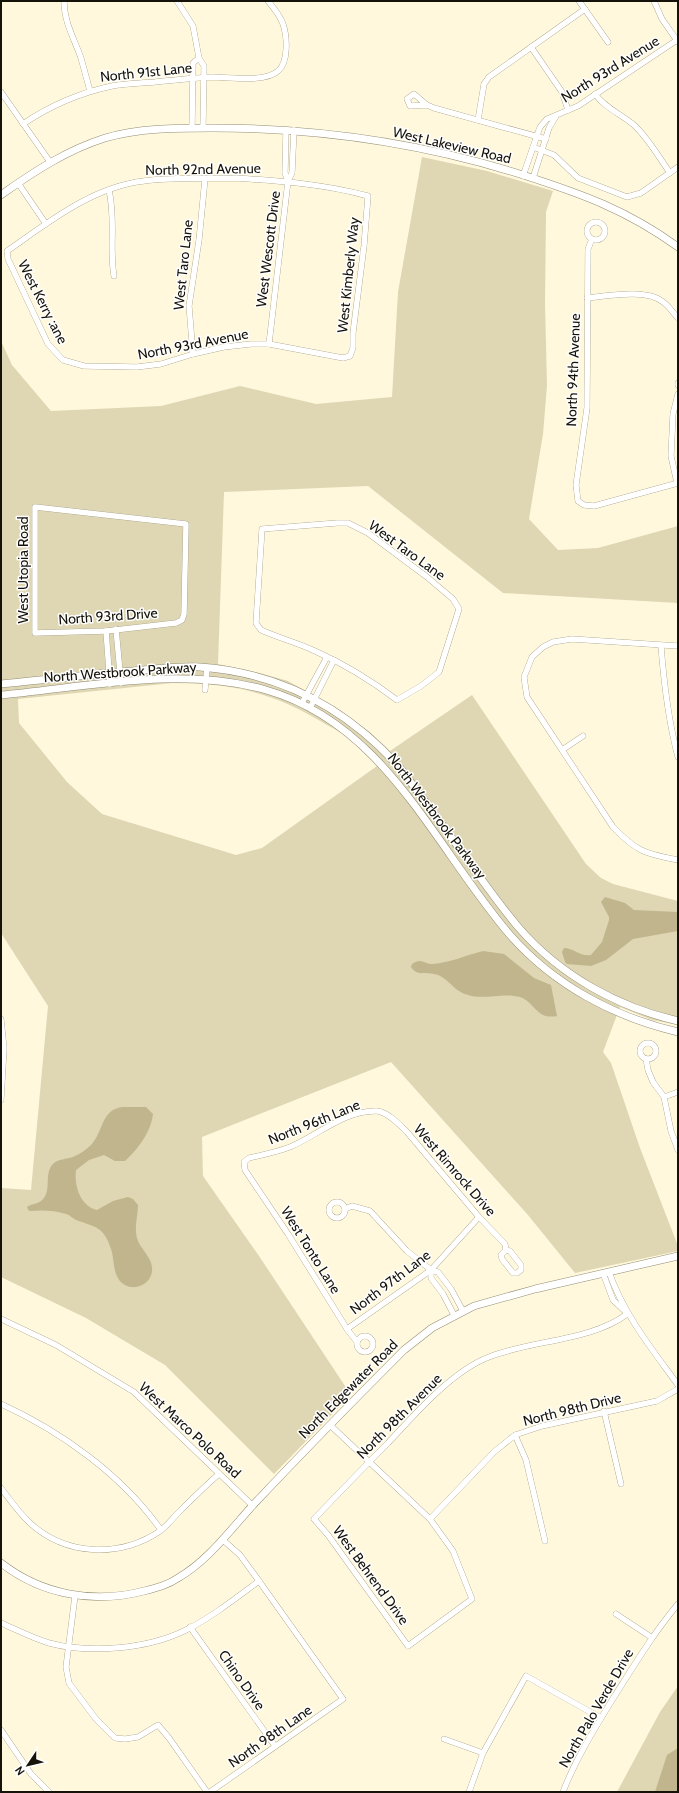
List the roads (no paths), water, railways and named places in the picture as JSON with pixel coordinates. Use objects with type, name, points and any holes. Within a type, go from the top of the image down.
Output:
[{"type":"street","points":[[64,1],[64,12],[67,24],[80,57],[90,91]]},
{"type":"street","points":[[177,1],[193,26],[199,58],[204,66],[203,128]]},
{"type":"street","name":"North 91st Lane","points":[[23,124],[47,108],[68,98],[90,91],[114,86],[203,78],[263,77],[278,71],[282,66],[286,52],[283,26],[268,1]]},
{"type":"street","points":[[579,1],[608,42]]},
{"type":"street","points":[[654,1],[662,19],[677,41]]},
{"type":"street","points":[[478,120],[484,84],[489,77],[585,9]]},
{"type":"street","name":"North 93rd Avenue","points":[[523,176],[537,136],[543,123],[547,119],[578,106],[677,41]]},
{"type":"street","points":[[531,47],[562,92],[568,110]]},
{"type":"street","points":[[192,128],[193,63],[199,58]]},
{"type":"street","points":[[1,92],[50,162]]},
{"type":"street","points":[[595,94],[606,106],[634,126],[670,172]]},
{"type":"street","points":[[427,105],[546,139]]},
{"type":"street","name":"North 93rd Avenue","points":[[533,178],[546,139],[556,116]]},
{"type":"street","name":"West Lakeview Road","points":[[1,194],[50,162],[92,143],[119,135],[192,128],[294,130],[360,138],[424,149],[479,162],[533,178],[623,212],[656,231],[678,247]]},
{"type":"street","name":"West Wescott Drive","points":[[286,130],[285,173],[288,181]]},
{"type":"street","name":"West Wescott Drive","points":[[269,344],[288,181],[292,173],[294,130]]},
{"type":"street","points":[[533,147],[542,150],[559,160],[578,178],[627,197],[640,193],[678,167]]},
{"type":"street","name":"North 92nd Avenue","points":[[7,251],[81,202],[109,190],[144,181],[236,178],[288,181],[336,188],[368,196]]},
{"type":"street","name":"West Taro Lane","points":[[193,354],[189,306],[199,240],[204,179]]},
{"type":"street","points":[[18,183],[46,224]]},
{"type":"street","points":[[109,190],[113,210],[112,260],[114,276]]},
{"type":"street","name":"West Kimberly Way","points":[[350,356],[354,348],[354,326],[364,246],[368,196]]},
{"type":"street","name":"North 94th Avenue","points":[[592,239],[588,249],[587,408],[576,485],[578,501],[584,505],[594,506],[678,483]]},
{"type":"street","name":"West Kerry :ane","points":[[7,251],[8,259],[48,344],[63,360]]},
{"type":"street","points":[[587,298],[632,294],[652,296],[662,301],[678,318]]},
{"type":"street","name":"North 93rd Avenue","points":[[63,360],[84,366],[138,367],[162,364],[193,354],[224,347],[269,344],[344,358],[350,356]]},
{"type":"street","points":[[678,394],[673,414],[671,456],[678,483]]},
{"type":"street","name":"West Utopia Road","points":[[35,632],[35,507],[186,524],[184,614],[182,620]]},
{"type":"street","name":"West Taro Lane","points":[[328,657],[261,630],[256,623],[262,529],[348,523],[368,533],[427,577],[453,599],[459,609],[439,672],[421,686],[396,700],[382,689],[334,660]]},
{"type":"street","name":"North 93rd Drive","points":[[35,632],[106,631],[176,623],[182,620]]},
{"type":"street","points":[[116,629],[121,683]]},
{"type":"street","points":[[106,631],[110,684]]},
{"type":"street","points":[[678,646],[572,639],[553,642],[543,647],[532,657],[524,676],[527,697],[613,826],[629,844],[651,855],[678,860]]},
{"type":"street","points":[[661,646],[671,731],[678,757]]},
{"type":"street","points":[[302,703],[328,657],[334,660],[310,708]]},
{"type":"street","name":"North Westbrook Parkway","points":[[1,684],[109,672],[164,668],[207,668],[269,679],[307,694],[348,720],[383,748],[402,769],[519,928],[564,969],[610,998],[639,1010],[678,1021]]},
{"type":"street","points":[[205,690],[207,668]]},
{"type":"street","name":"North Westbrook Parkway","points":[[1,695],[121,683],[206,679],[266,690],[302,703],[342,728],[374,756],[397,782],[510,935],[526,951],[558,978],[578,992],[618,1013],[658,1027],[678,1032]]},
{"type":"street","points":[[562,750],[583,736]]},
{"type":"street","points":[[374,756],[383,748]]},
{"type":"street","points":[[416,808],[425,802]]},
{"type":"street","points":[[466,877],[475,870]]},
{"type":"street","points":[[1,1019],[4,1048],[1,1100]]},
{"type":"street","points":[[646,1059],[648,1070],[653,1082],[664,1097],[671,1131],[678,1150]]},
{"type":"street","points":[[664,1097],[678,1092]]},
{"type":"street","name":"North 96th Lane","points":[[245,1170],[244,1162],[249,1158],[290,1146],[322,1129],[357,1114],[379,1111]]},
{"type":"street","name":"West Rimrock Drive","points":[[379,1111],[395,1120],[407,1132],[479,1218],[505,1244],[506,1250]]},
{"type":"street","name":"West Tonto Lane","points":[[245,1170],[288,1234],[347,1329],[357,1342]]},
{"type":"street","points":[[345,1209],[352,1206],[370,1211],[407,1251],[431,1270],[438,1272],[442,1276],[463,1311]]},
{"type":"street","name":"North 97th Lane","points":[[347,1329],[431,1270],[479,1218]]},
{"type":"street","name":"North Edgewater Road","points":[[1,1563],[29,1581],[54,1591],[75,1596],[100,1598],[122,1596],[161,1586],[188,1572],[223,1540],[330,1425],[404,1350],[432,1328],[463,1311],[504,1296],[678,1256]]},
{"type":"street","points":[[431,1270],[431,1278],[443,1294],[454,1315]]},
{"type":"street","points":[[606,1273],[627,1314],[678,1385]]},
{"type":"street","name":"North 98th Avenue","points":[[314,1519],[440,1389],[488,1357],[535,1343],[572,1336],[614,1324],[627,1314]]},
{"type":"street","name":"West Marco Polo Road","points":[[1,1319],[56,1345],[134,1392],[253,1506]]},
{"type":"street","name":"North 98th Drive","points":[[430,1519],[494,1452],[515,1435],[542,1426],[604,1411],[657,1401],[678,1389]]},
{"type":"street","points":[[1,1404],[43,1427],[86,1454],[111,1475],[154,1520],[161,1530]]},
{"type":"street","points":[[604,1411],[621,1484]]},
{"type":"street","points":[[330,1425],[430,1519]]},
{"type":"street","points":[[515,1435],[526,1460],[545,1541]]},
{"type":"street","points":[[1,1488],[31,1524],[62,1543],[78,1549],[109,1550],[144,1541],[161,1530],[219,1474]]},
{"type":"street","name":"West Behrend Drive","points":[[314,1519],[328,1535],[408,1646],[472,1599],[453,1551],[430,1519]]},
{"type":"street","points":[[1,1623],[39,1640],[69,1647],[101,1649],[133,1646],[161,1639],[190,1628],[214,1614],[260,1581],[240,1555],[223,1540]]},
{"type":"street","name":"North 98th Lane","points":[[210,1792],[343,1699],[260,1581]]},
{"type":"street","points":[[75,1596],[66,1667],[70,1683],[96,1719],[107,1732],[115,1738],[125,1739],[138,1737],[158,1724],[207,1792]]},
{"type":"street","name":"North Palo Verde Drive","points":[[563,1792],[573,1767],[601,1718],[651,1637],[678,1604]]},
{"type":"street","points":[[616,1614],[651,1637]]},
{"type":"street","name":"Chino Drive","points":[[190,1628],[275,1746]]},
{"type":"street","points":[[469,1792],[483,1753],[526,1676],[601,1718]]},
{"type":"street","points":[[1,1730],[31,1774],[49,1792]]},
{"type":"street","points":[[444,1739],[483,1753]]}]
